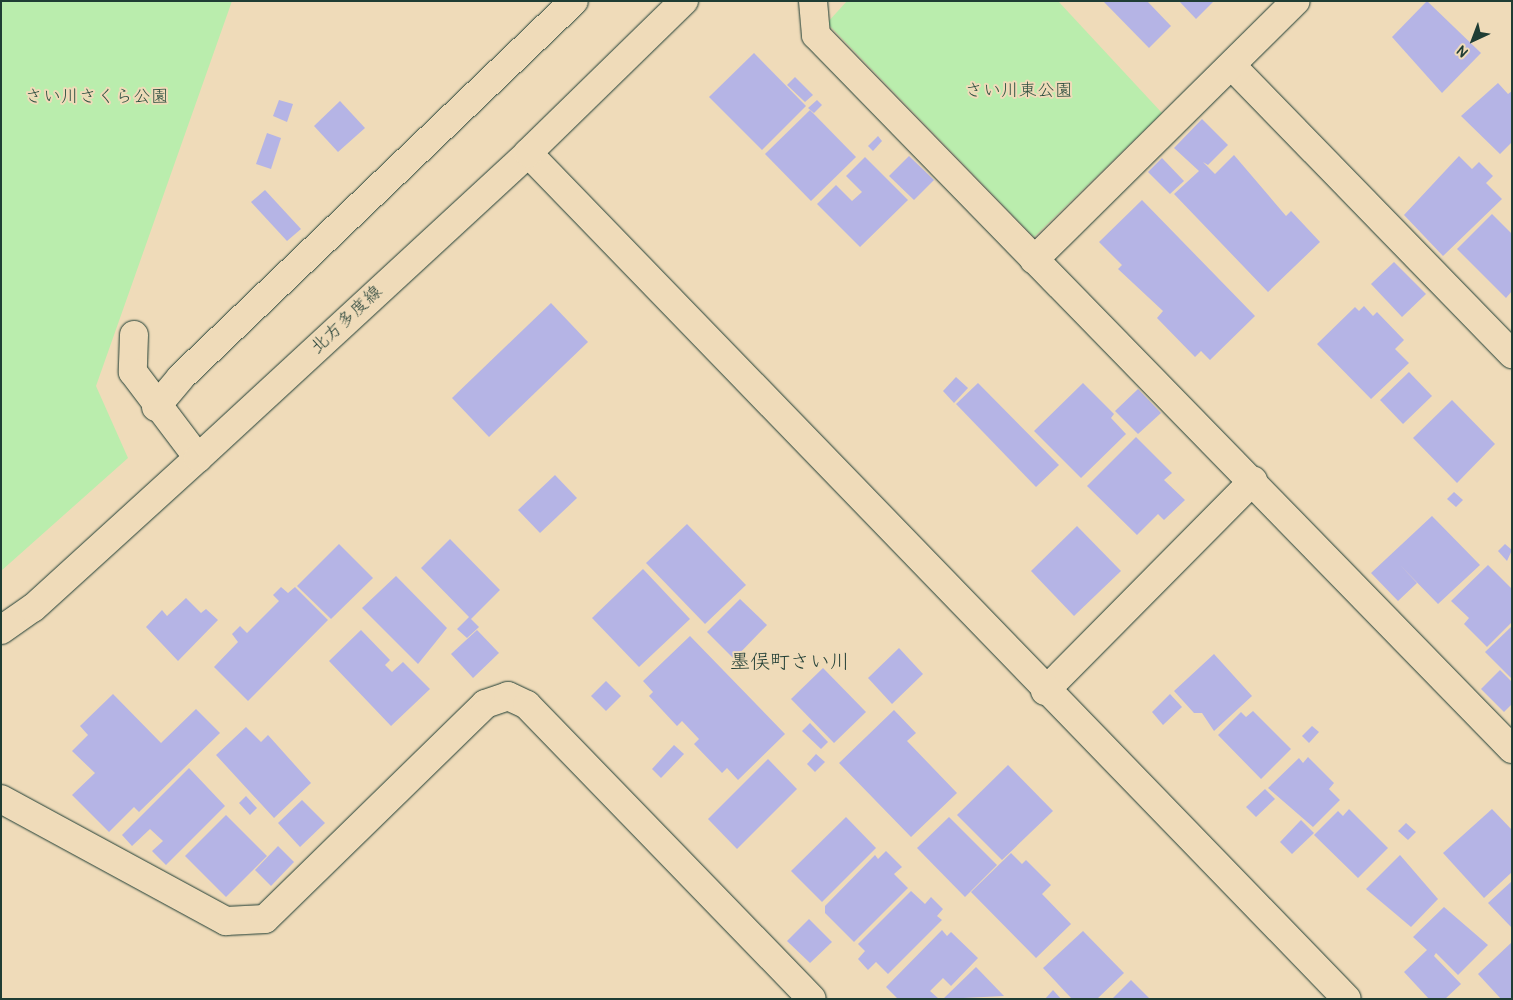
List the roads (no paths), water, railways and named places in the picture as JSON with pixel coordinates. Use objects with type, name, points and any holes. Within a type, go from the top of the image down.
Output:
[{"type":"street","points":[[156,407],[180,378],[574,1]]},
{"type":"street","name":"北方多度線","points":[[1,630],[33,608],[198,458],[528,153],[684,1]]},
{"type":"street","points":[[813,1],[816,35],[1034,260],[1253,481],[1512,749]]},
{"type":"street","points":[[1034,260],[1296,1]]},
{"type":"street","points":[[1232,66],[1512,354]]},
{"type":"street","points":[[528,153],[1046,691],[1347,999]]},
{"type":"street","points":[[134,335],[133,372],[156,407],[198,458]]},
{"type":"street","points":[[1046,691],[1253,481]]},
{"type":"street","points":[[1,799],[226,922],[265,919],[485,704],[508,696],[527,705],[812,999]]},
{"type":"district","name":"墨俣町さい川","points":[[790,661]]},
{"type":"park label","name":"さい川東公園","points":[[1019,91]]},
{"type":"park label","name":"さい川さくら公園","points":[[97,97]]}]
